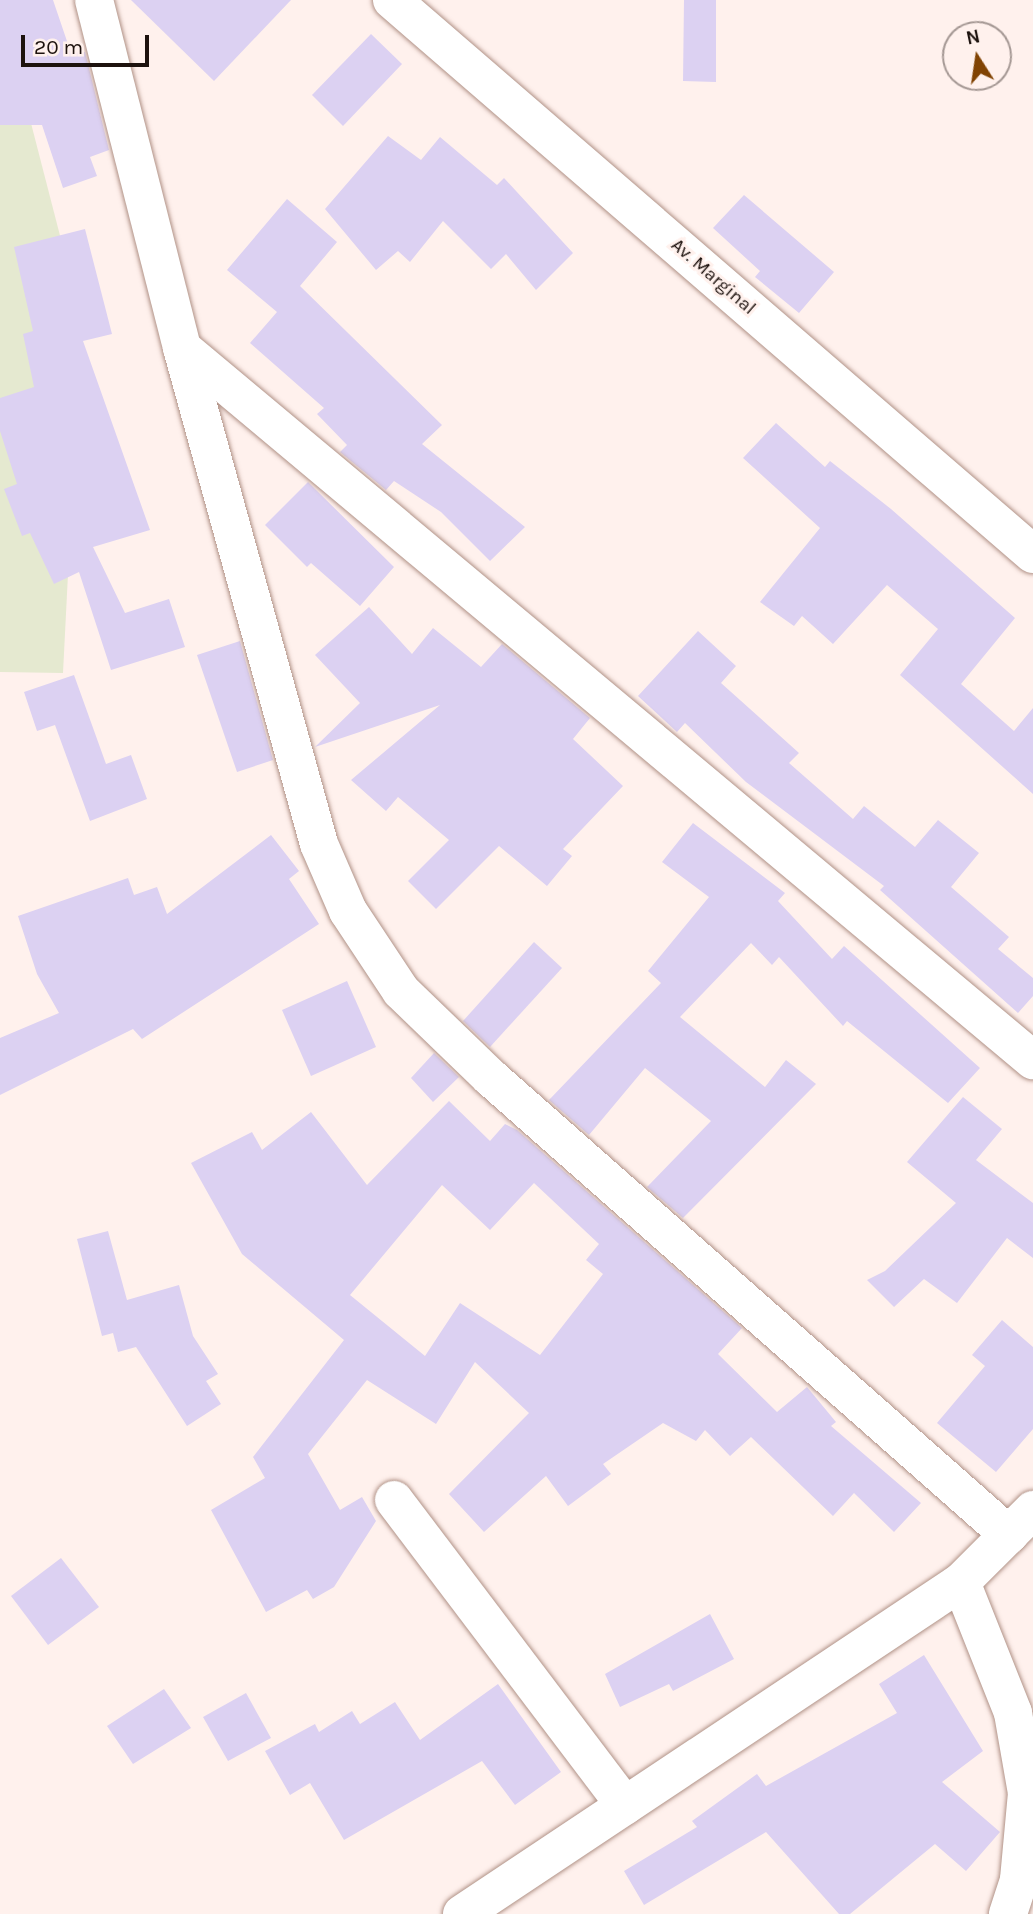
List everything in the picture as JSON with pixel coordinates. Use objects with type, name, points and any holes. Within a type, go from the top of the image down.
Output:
[{"type":"street","points":[[94,0],[182,348],[319,844],[348,911],[401,991],[1021,1523],[961,1582],[462,1914]]},
{"type":"street","name":"Av. Marginal","points":[[392,0],[1033,554]]},
{"type":"street","points":[[182,348],[1033,1060]]},
{"type":"street","points":[[394,1500],[625,1805]]},
{"type":"street","points":[[961,1582],[1013,1713],[1027,1793],[1019,1881],[1008,1914]]},
{"type":"green space","points":[[0,3],[81,317],[63,673],[0,672]]},
{"type":"building","points":[[0,0],[53,0],[71,53],[85,52],[109,150],[90,157],[97,176],[63,188],[42,125],[0,125]]},
{"type":"building","points":[[131,0],[291,0],[214,81]]},
{"type":"building","points":[[684,0],[716,0],[716,82],[683,81]]},
{"type":"building","points":[[371,34],[402,64],[343,126],[312,95]]},
{"type":"building","points":[[388,136],[421,160],[440,137],[497,185],[504,178],[573,253],[536,290],[506,254],[491,269],[443,221],[410,262],[398,251],[376,270],[325,209]]},
{"type":"building","points":[[744,195],[834,272],[799,313],[755,277],[760,271],[713,228]]},
{"type":"building","points":[[287,199],[337,242],[300,286],[442,425],[422,444],[525,527],[490,561],[441,512],[394,481],[386,490],[340,452],[347,445],[317,414],[324,408],[250,343],[277,312],[227,270]]},
{"type":"building","points":[[85,229],[112,334],[83,341],[150,530],[93,547],[125,613],[169,599],[185,647],[111,670],[79,572],[54,584],[30,533],[22,536],[4,489],[17,484],[0,431],[0,398],[34,387],[23,334],[33,331],[14,247]]},
{"type":"building","points":[[776,423],[825,467],[830,461],[891,509],[1015,618],[961,684],[1014,731],[1033,708],[1033,794],[900,675],[938,629],[887,585],[833,644],[802,616],[794,626],[760,602],[820,528],[743,458]]},
{"type":"building","points":[[308,482],[394,567],[360,606],[311,563],[307,567],[265,525]]},
{"type":"building","points":[[369,607],[412,654],[433,628],[481,667],[502,644],[590,718],[573,739],[623,786],[563,849],[572,856],[547,886],[499,846],[436,909],[408,881],[449,840],[398,797],[386,811],[351,780],[440,705],[315,747],[360,703],[315,655]]},
{"type":"building","points":[[698,631],[736,666],[721,683],[799,753],[789,763],[853,819],[864,806],[915,847],[938,820],[979,853],[951,887],[1009,937],[998,949],[1033,978],[1033,996],[1018,1013],[880,890],[884,886],[746,782],[685,723],[677,732],[638,696]]},
{"type":"building","points":[[240,641],[273,760],[237,772],[197,655]]},
{"type":"building","points":[[74,675],[106,764],[131,755],[147,799],[90,821],[55,725],[37,731],[24,692]]},
{"type":"building","points":[[693,823],[785,893],[778,901],[832,959],[844,946],[980,1068],[948,1103],[847,1021],[843,1026],[779,957],[772,965],[751,943],[680,1017],[765,1087],[786,1060],[816,1084],[683,1218],[647,1187],[711,1121],[645,1068],[589,1135],[549,1100],[661,983],[648,971],[709,897],[662,862]]},
{"type":"building","points":[[271,835],[299,871],[289,879],[319,924],[142,1039],[133,1029],[0,1095],[0,1038],[59,1013],[37,974],[18,916],[128,878],[134,895],[157,887],[167,914]]},
{"type":"building","points":[[534,942],[562,968],[490,1047],[463,1021]]},
{"type":"building","points":[[347,981],[376,1047],[311,1076],[282,1010]]},
{"type":"building","points":[[434,1053],[459,1077],[433,1102],[411,1078]]},
{"type":"building","points":[[963,1097],[1002,1129],[976,1160],[1033,1203],[1033,1258],[1007,1238],[957,1303],[924,1279],[894,1307],[867,1280],[885,1271],[956,1203],[907,1162]]},
{"type":"building","points":[[449,1101],[490,1141],[505,1124],[517,1130],[742,1328],[718,1354],[777,1412],[807,1387],[836,1422],[831,1426],[921,1503],[894,1532],[854,1493],[833,1516],[751,1437],[730,1456],[705,1430],[696,1441],[663,1423],[603,1464],[611,1474],[568,1506],[546,1476],[484,1532],[449,1494],[529,1413],[475,1362],[436,1424],[367,1380],[308,1454],[340,1510],[362,1497],[376,1521],[334,1587],[313,1599],[307,1590],[266,1612],[211,1510],[265,1478],[253,1457],[344,1340],[242,1254],[191,1163],[252,1132],[262,1150],[311,1112],[367,1185]],"holes":[[[534,1183],[599,1244],[586,1260],[603,1274],[540,1355],[460,1303],[425,1356],[350,1295],[442,1185],[490,1230]]]},
{"type":"building","points":[[108,1231],[127,1300],[179,1285],[193,1336],[218,1374],[206,1381],[221,1404],[187,1426],[136,1347],[118,1352],[113,1333],[102,1336],[77,1239]]},
{"type":"building","points":[[1002,1320],[1033,1347],[1033,1429],[996,1472],[937,1423],[985,1366],[972,1355]]},
{"type":"building","points":[[61,1558],[99,1607],[48,1645],[11,1596]]},
{"type":"building","points":[[710,1614],[734,1659],[673,1691],[669,1684],[620,1707],[605,1674]]},
{"type":"building","points":[[924,1655],[983,1751],[942,1782],[1000,1832],[966,1871],[935,1844],[850,1914],[839,1914],[766,1832],[644,1905],[624,1871],[697,1827],[692,1821],[757,1774],[766,1786],[897,1713],[879,1684]]},
{"type":"building","points":[[498,1684],[561,1772],[515,1805],[482,1761],[344,1840],[310,1783],[290,1795],[265,1751],[315,1724],[319,1732],[352,1711],[360,1724],[395,1702],[420,1740]]},
{"type":"building","points":[[164,1689],[191,1728],[133,1764],[107,1726]]},
{"type":"building","points":[[246,1693],[271,1738],[228,1761],[203,1717]]}]
